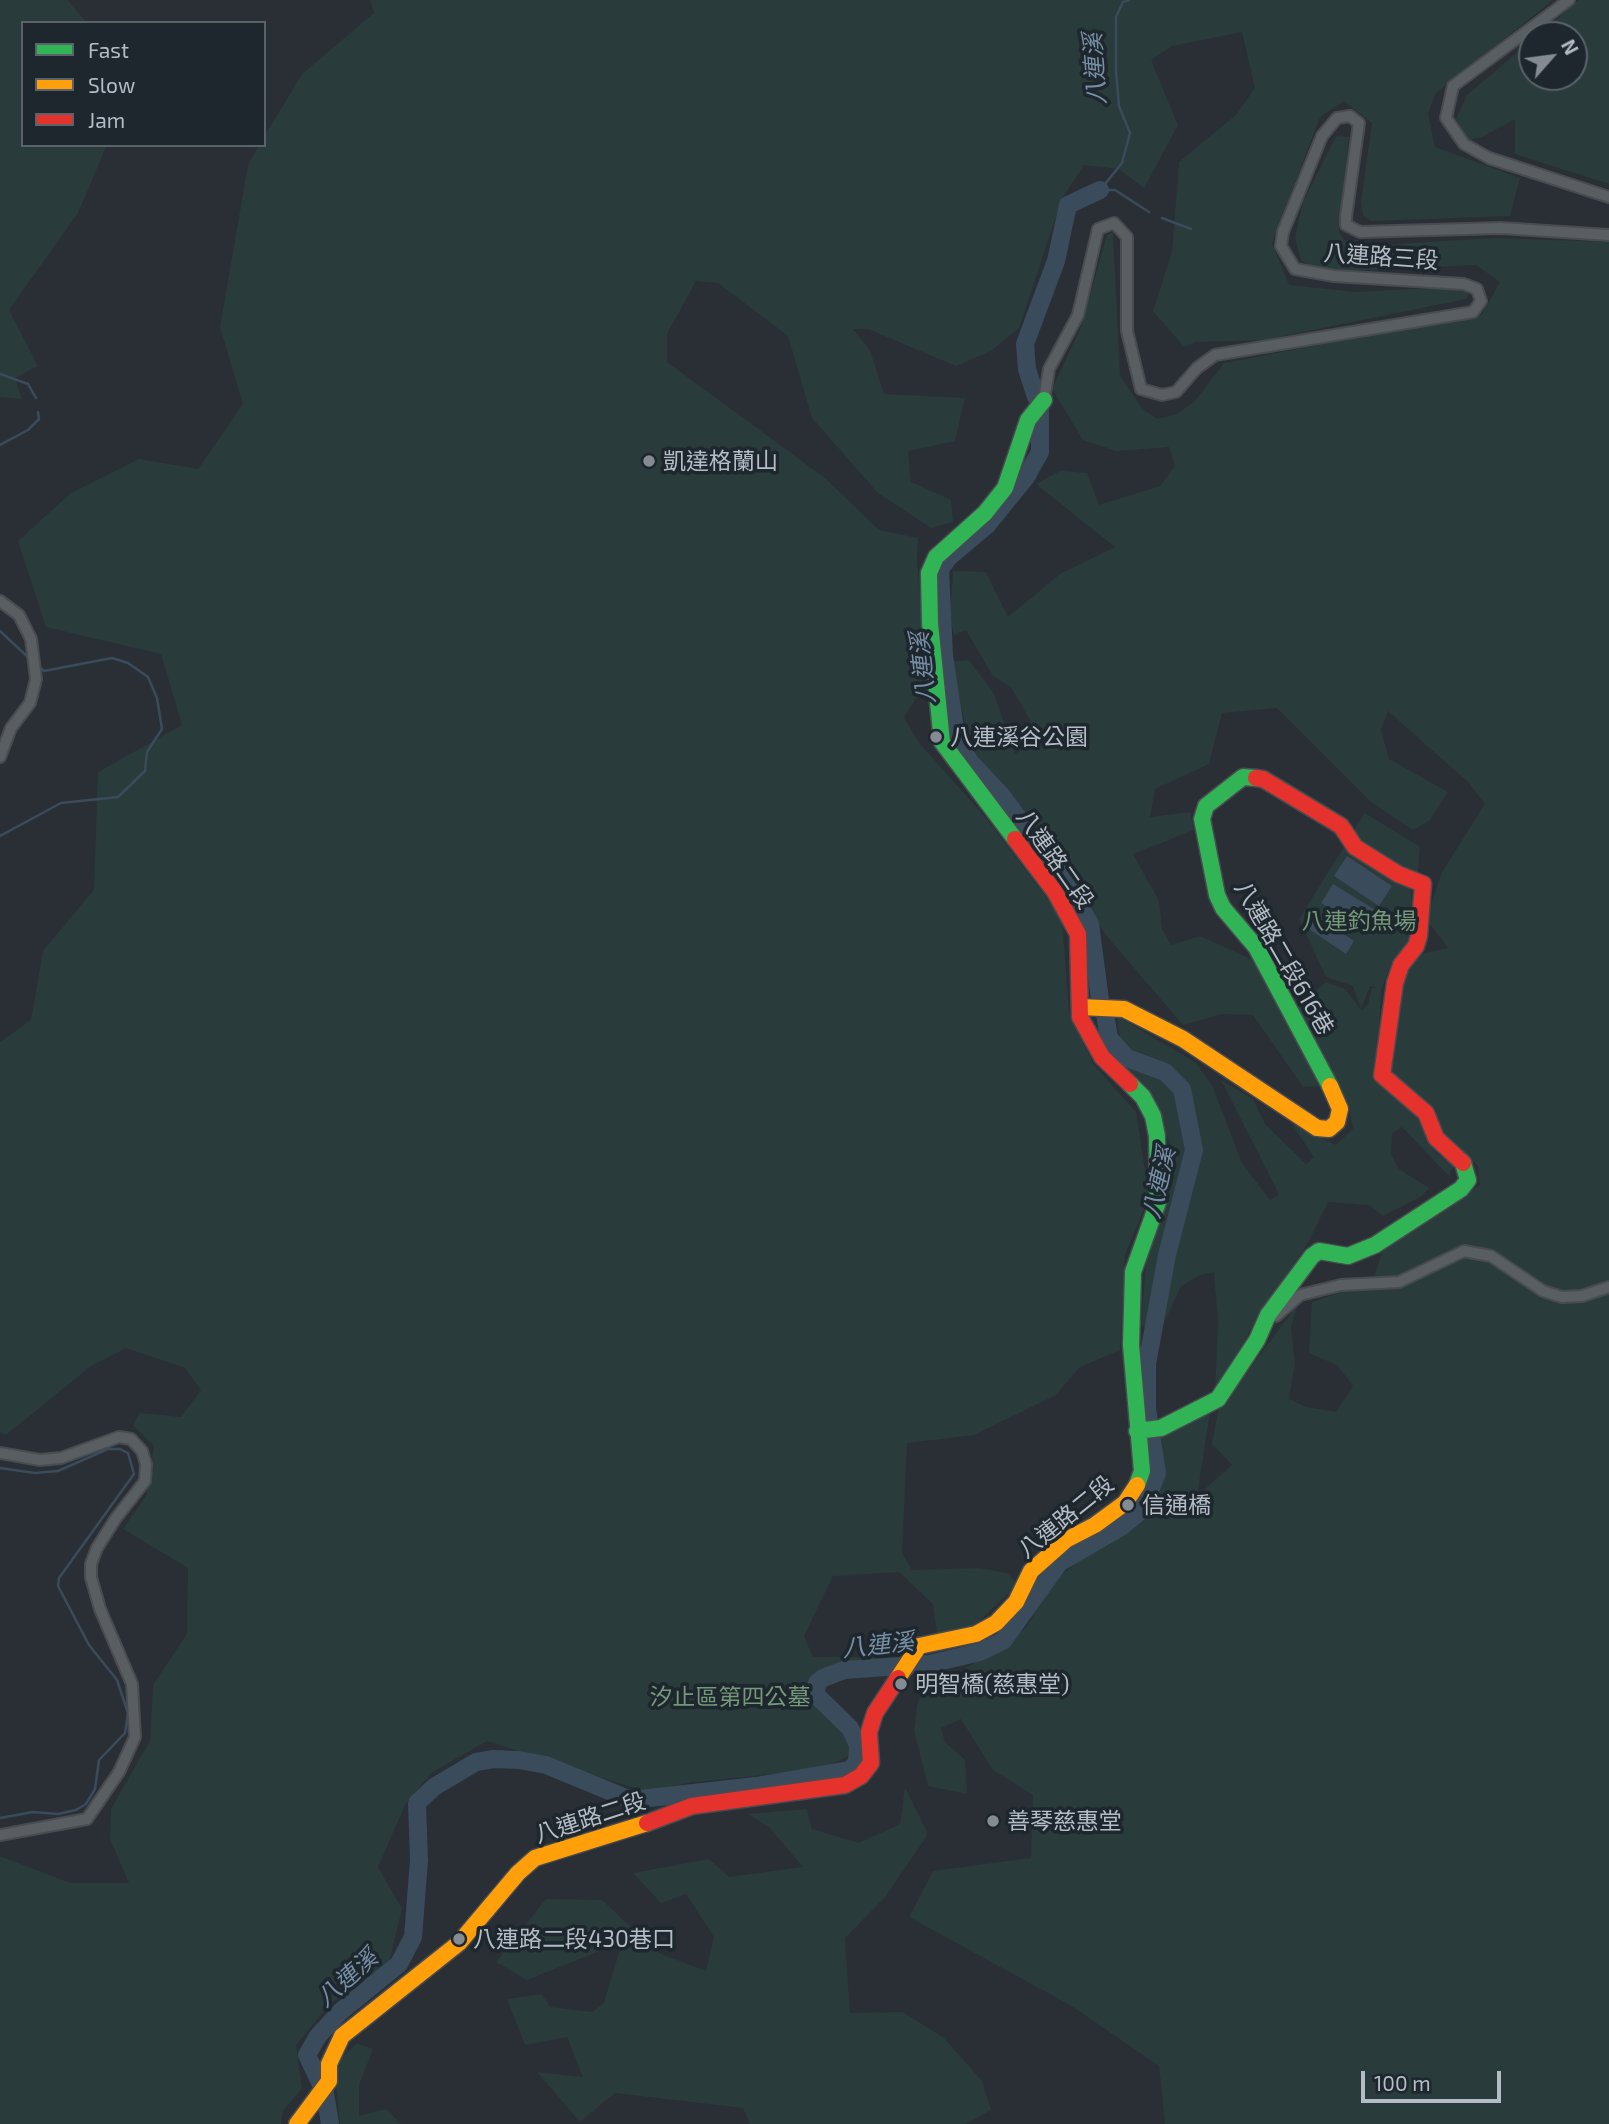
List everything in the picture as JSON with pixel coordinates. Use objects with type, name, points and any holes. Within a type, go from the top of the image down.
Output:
[{"type":"street","points":[[1569,0],[1453,86],[1446,118],[1464,144],[1489,158],[1609,197]]},
{"type":"street","name":"八連路三段","points":[[1141,389],[1162,395],[1176,392],[1196,368],[1214,355],[1473,312],[1481,301],[1477,289],[1464,284],[1334,276],[1295,269],[1281,246],[1283,232],[1322,136],[1337,118],[1350,116],[1359,123],[1346,225],[1360,232],[1501,229],[1609,235]]},
{"type":"street","name":"八連路二段","points":[[297,2124],[329,2081],[330,2064],[342,2036],[397,1996],[459,1943],[518,1872],[535,1858],[633,1829],[692,1806],[845,1785],[861,1776],[871,1763],[869,1732],[875,1713],[919,1646],[975,1634],[996,1623],[1016,1602],[1031,1571],[1066,1541],[1095,1525],[1125,1503],[1136,1490],[1142,1471],[1131,1345],[1133,1272],[1158,1202],[1157,1136],[1153,1116],[1143,1097],[1102,1057],[1080,1017],[1078,934],[1055,892],[942,742],[928,594],[929,573],[936,557],[985,513],[1005,488],[1028,420],[1044,400],[1049,369],[1077,315],[1098,229],[1114,222],[1127,237],[1127,331],[1141,389]]},
{"type":"street","points":[[0,601],[19,615],[35,656],[36,671],[30,703],[11,728],[0,757]]},
{"type":"street","name":"八連路二段616巷","points":[[1080,1007],[1124,1009],[1183,1039],[1317,1128],[1329,1129],[1337,1122],[1340,1109],[1337,1100],[1256,947],[1223,908],[1217,894],[1202,819],[1206,806],[1244,778],[1263,779],[1341,826],[1355,848],[1398,874],[1423,884],[1419,936],[1416,946],[1401,965],[1395,984],[1382,1075],[1426,1113],[1436,1138],[1466,1166],[1468,1180],[1461,1189],[1375,1245],[1348,1256],[1319,1251],[1312,1256],[1268,1315],[1258,1336]]},
{"type":"street","points":[[1140,1431],[1161,1428],[1218,1399],[1258,1336],[1282,1308],[1300,1295],[1340,1284],[1399,1282],[1464,1251],[1492,1256],[1543,1291],[1562,1297],[1582,1296],[1609,1287]]},
{"type":"street","points":[[0,1453],[40,1460],[61,1458],[119,1437],[131,1439],[142,1451],[146,1464],[145,1481],[116,1518],[97,1548],[91,1564],[91,1577],[100,1609],[132,1684],[135,1737],[119,1772],[87,1819],[0,1835]]},
{"type":"green space","points":[[0,0],[68,0],[85,21],[21,21],[21,147],[106,147],[78,213],[9,310],[38,366],[15,378],[22,399],[0,397]]},
{"type":"green space","name":"汐止區第四公墓","points":[[370,0],[1553,0],[1527,21],[1518,21],[1518,28],[1436,93],[1428,113],[1435,147],[1520,178],[1510,216],[1371,221],[1363,216],[1361,202],[1372,123],[1344,101],[1320,117],[1272,243],[1289,285],[1356,292],[1473,286],[1466,299],[1263,340],[1196,342],[1184,347],[1153,311],[1172,252],[1179,162],[1236,115],[1255,88],[1242,32],[1172,46],[1151,60],[1178,125],[1144,188],[1119,169],[1084,165],[1062,198],[1019,328],[991,351],[956,366],[868,329],[853,329],[870,350],[884,394],[965,398],[955,441],[908,451],[911,482],[951,500],[953,522],[931,528],[878,493],[812,418],[788,336],[718,283],[696,281],[667,334],[667,362],[825,478],[879,530],[918,538],[917,561],[929,698],[916,698],[904,718],[921,745],[986,818],[1062,918],[1069,1012],[1094,1065],[1136,1112],[1149,1197],[1125,1255],[1120,1350],[1080,1367],[1056,1395],[974,1435],[907,1443],[902,1553],[912,1570],[980,1568],[1007,1573],[1018,1584],[975,1625],[937,1633],[933,1604],[899,1572],[833,1576],[804,1636],[813,1657],[879,1657],[878,1661],[820,1671],[810,1681],[820,1699],[852,1729],[856,1744],[847,1757],[822,1769],[686,1783],[650,1793],[487,1741],[431,1773],[405,1805],[378,1867],[402,1909],[389,1963],[329,2005],[296,2045],[302,2088],[283,2111],[281,2124],[0,2124],[0,1856],[70,1883],[129,1883],[110,1839],[111,1809],[150,1741],[153,1685],[187,1634],[188,1568],[123,1529],[146,1496],[154,1446],[133,1425],[140,1413],[181,1417],[201,1390],[185,1368],[126,1348],[91,1366],[6,1435],[0,1432],[0,1042],[31,1020],[43,951],[94,890],[98,772],[182,725],[161,654],[46,627],[18,541],[71,493],[139,459],[198,469],[243,404],[220,327],[248,165],[258,147],[266,147],[266,134],[302,74],[374,13]]},
{"type":"green space","points":[[1579,0],[1609,0],[1609,184],[1515,154],[1515,119],[1482,137],[1468,140],[1456,119],[1467,95],[1518,52],[1518,91],[1588,91],[1588,21],[1554,21]]},
{"type":"green space","points":[[1336,136],[1349,137],[1339,231],[1344,240],[1363,246],[1494,238],[1609,242],[1609,2124],[1165,2124],[1159,2066],[1070,2005],[909,1917],[933,1871],[1031,1858],[1033,1795],[993,1770],[961,1719],[941,1728],[945,1742],[965,1760],[967,1794],[928,1786],[914,1731],[918,1700],[1026,1628],[1056,1578],[1133,1523],[1164,1477],[1158,1433],[1210,1412],[1197,1496],[1232,1465],[1212,1444],[1220,1401],[1234,1389],[1298,1304],[1291,1326],[1295,1364],[1289,1399],[1306,1407],[1336,1412],[1353,1386],[1337,1365],[1309,1353],[1312,1302],[1345,1291],[1370,1288],[1385,1244],[1480,1185],[1478,1166],[1441,1132],[1436,1111],[1388,1074],[1398,984],[1420,954],[1448,948],[1426,919],[1442,872],[1485,804],[1469,783],[1388,711],[1381,730],[1389,759],[1448,792],[1430,820],[1413,830],[1370,801],[1277,708],[1222,713],[1209,764],[1155,789],[1150,817],[1190,812],[1194,830],[1133,854],[1159,901],[1162,929],[1171,945],[1200,936],[1253,960],[1320,1086],[1303,1087],[1253,1015],[1222,1014],[1183,1025],[1105,934],[1065,872],[970,747],[952,662],[969,660],[994,694],[1015,754],[1026,747],[1031,722],[1011,687],[993,676],[966,630],[954,635],[950,618],[953,571],[986,572],[1008,617],[1060,574],[1115,547],[1036,484],[1060,471],[1087,473],[1099,505],[1160,486],[1175,466],[1169,447],[1116,451],[1083,440],[1052,389],[1081,327],[1107,235],[1113,232],[1120,376],[1142,408],[1157,419],[1177,414],[1195,401],[1224,363],[1482,314],[1500,282],[1476,265],[1322,272],[1301,260],[1295,238],[1303,202]]},
{"type":"green space","name":"八連釣魚場","points":[[1365,813],[1420,847],[1418,870],[1411,888],[1413,932],[1408,944],[1393,959],[1381,990],[1377,1077],[1395,1098],[1423,1120],[1435,1152],[1454,1165],[1449,1176],[1402,1127],[1392,1134],[1391,1154],[1399,1169],[1429,1188],[1422,1196],[1383,1216],[1369,1205],[1328,1202],[1308,1243],[1255,1322],[1215,1392],[1218,1321],[1214,1272],[1200,1275],[1181,1286],[1162,1328],[1141,1325],[1147,1250],[1165,1206],[1171,1146],[1149,1090],[1124,1070],[1117,1016],[1195,1062],[1212,1085],[1242,1163],[1270,1200],[1279,1194],[1221,1080],[1253,1099],[1265,1124],[1306,1164],[1314,1157],[1291,1123],[1336,1145],[1353,1129],[1349,1107],[1308,1034],[1298,1006],[1326,982],[1345,989],[1362,1011],[1368,1004],[1372,988],[1377,988],[1370,986],[1361,1009],[1353,986],[1326,977],[1299,919]]},
{"type":"green space","points":[[905,1787],[928,1834],[886,1896],[845,1938],[850,2013],[903,2012],[944,2038],[982,2081],[991,2110],[965,2124],[750,2124],[743,2108],[615,2093],[580,2122],[537,2072],[583,2077],[567,2037],[525,2045],[507,1999],[542,1994],[550,2007],[592,2012],[604,2003],[622,1942],[527,1980],[496,1962],[546,1899],[602,1900],[659,1953],[706,1971],[714,1937],[686,1894],[661,1903],[633,1873],[709,1859],[729,1877],[803,1867],[769,1827],[748,1814],[807,1809],[812,1829],[859,1843],[900,1824]]},
{"type":"green space","points":[[357,2043],[373,2049],[359,2085],[359,2116],[386,2109],[401,2124],[340,2124],[334,2065]]},
{"type":"water","points":[[1347,856],[1392,886],[1379,906],[1334,876]]},
{"type":"water","points":[[1333,884],[1377,911],[1365,931],[1321,903]]},
{"type":"water","points":[[1317,916],[1354,941],[1346,954],[1309,929]]},
{"type":"waterway","name":"八連溪","points":[[1100,190],[1122,163],[1130,133],[1119,106],[1116,71],[1116,17],[1123,2],[1129,0]]},
{"type":"waterway","points":[[1100,190],[1115,190],[1149,212]]},
{"type":"waterway","name":"八連溪","points":[[1036,397],[1027,369],[1025,344],[1056,261],[1068,205],[1100,190]]},
{"type":"waterway","points":[[1162,218],[1191,229]]},
{"type":"waterway","points":[[0,374],[28,384],[36,398]]},
{"type":"waterway","name":"八連溪","points":[[1040,408],[1040,452],[1026,477],[987,525],[949,557],[940,569],[944,656],[957,741],[971,763],[1001,795],[1060,874],[1090,924],[1100,1000]]},
{"type":"waterway","points":[[0,445],[28,430],[39,419],[38,412]]},
{"type":"waterway","points":[[0,631],[31,660]]},
{"type":"waterway","points":[[0,836],[61,803],[118,797],[145,771],[147,752],[162,729],[157,698],[148,677],[128,663],[112,658],[44,671],[38,666]]},
{"type":"waterway","name":"八連溪","points":[[330,2124],[325,2093],[307,2055],[318,2036],[340,2012],[399,1964],[413,1937],[419,1860],[417,1803],[434,1787],[476,1762],[494,1759],[546,1765],[631,1800],[756,1786],[849,1770],[857,1763],[858,1745],[850,1728],[816,1695],[817,1683],[844,1670],[929,1664],[980,1652],[1003,1641],[1059,1563],[1121,1527],[1143,1509],[1157,1473],[1147,1409],[1147,1364],[1167,1255],[1194,1150],[1182,1089],[1165,1072],[1127,1058],[1109,1038],[1105,1014]]},
{"type":"waterway","points":[[0,1468],[35,1473],[58,1471],[108,1449],[120,1449],[128,1453],[134,1474],[59,1578],[58,1586],[89,1645],[117,1680],[128,1713],[125,1733],[99,1760],[95,1789],[86,1804],[76,1810],[58,1814],[33,1812],[0,1818]]},
{"type":"traffic: fast","points":[[1015,839],[942,742],[930,623],[929,573],[936,557],[985,513],[1005,488],[1028,420],[1044,400]]},
{"type":"traffic: fast","points":[[1256,778],[1243,777],[1206,806],[1202,819],[1217,895],[1223,908],[1256,947],[1330,1086]]},
{"type":"traffic: fast","points":[[1130,1084],[1143,1097],[1153,1116],[1157,1136],[1158,1202],[1133,1272],[1131,1345],[1142,1471],[1137,1485]]},
{"type":"traffic: fast","points":[[1137,1431],[1161,1428],[1218,1399],[1257,1340],[1268,1315],[1312,1256],[1319,1251],[1348,1256],[1375,1245],[1461,1189],[1468,1180],[1463,1163]]},
{"type":"traffic: slow","points":[[1080,1007],[1124,1009],[1183,1039],[1317,1128],[1329,1129],[1337,1122],[1340,1109],[1330,1086]]},
{"type":"traffic: slow","points":[[898,1678],[919,1646],[976,1634],[996,1623],[1016,1602],[1031,1571],[1066,1540],[1095,1525],[1125,1503],[1137,1485]]},
{"type":"traffic: slow","points":[[297,2124],[329,2081],[329,2064],[342,2036],[459,1943],[518,1873],[535,1858],[647,1823]]},
{"type":"traffic: jam","points":[[1256,778],[1263,779],[1341,826],[1355,847],[1398,874],[1423,884],[1419,936],[1416,946],[1401,965],[1395,983],[1382,1075],[1426,1113],[1436,1138],[1463,1163]]},
{"type":"traffic: jam","points":[[1015,839],[1055,892],[1078,934],[1080,1017],[1102,1057],[1130,1084]]},
{"type":"traffic: jam","points":[[647,1823],[692,1806],[845,1785],[861,1776],[871,1763],[869,1732],[875,1713],[898,1678]]},
{"type":"place","name":"凱達格蘭山","points":[[649,461]]},
{"type":"place","name":"八連溪谷公園","points":[[936,737]]},
{"type":"place","name":"信通橋","points":[[1128,1505]]},
{"type":"place","name":"明智橋(慈惠堂)","points":[[901,1684]]},
{"type":"place","name":"善琴慈惠堂","points":[[993,1821]]},
{"type":"place","name":"八連路二段430巷口","points":[[459,1939]]}]
